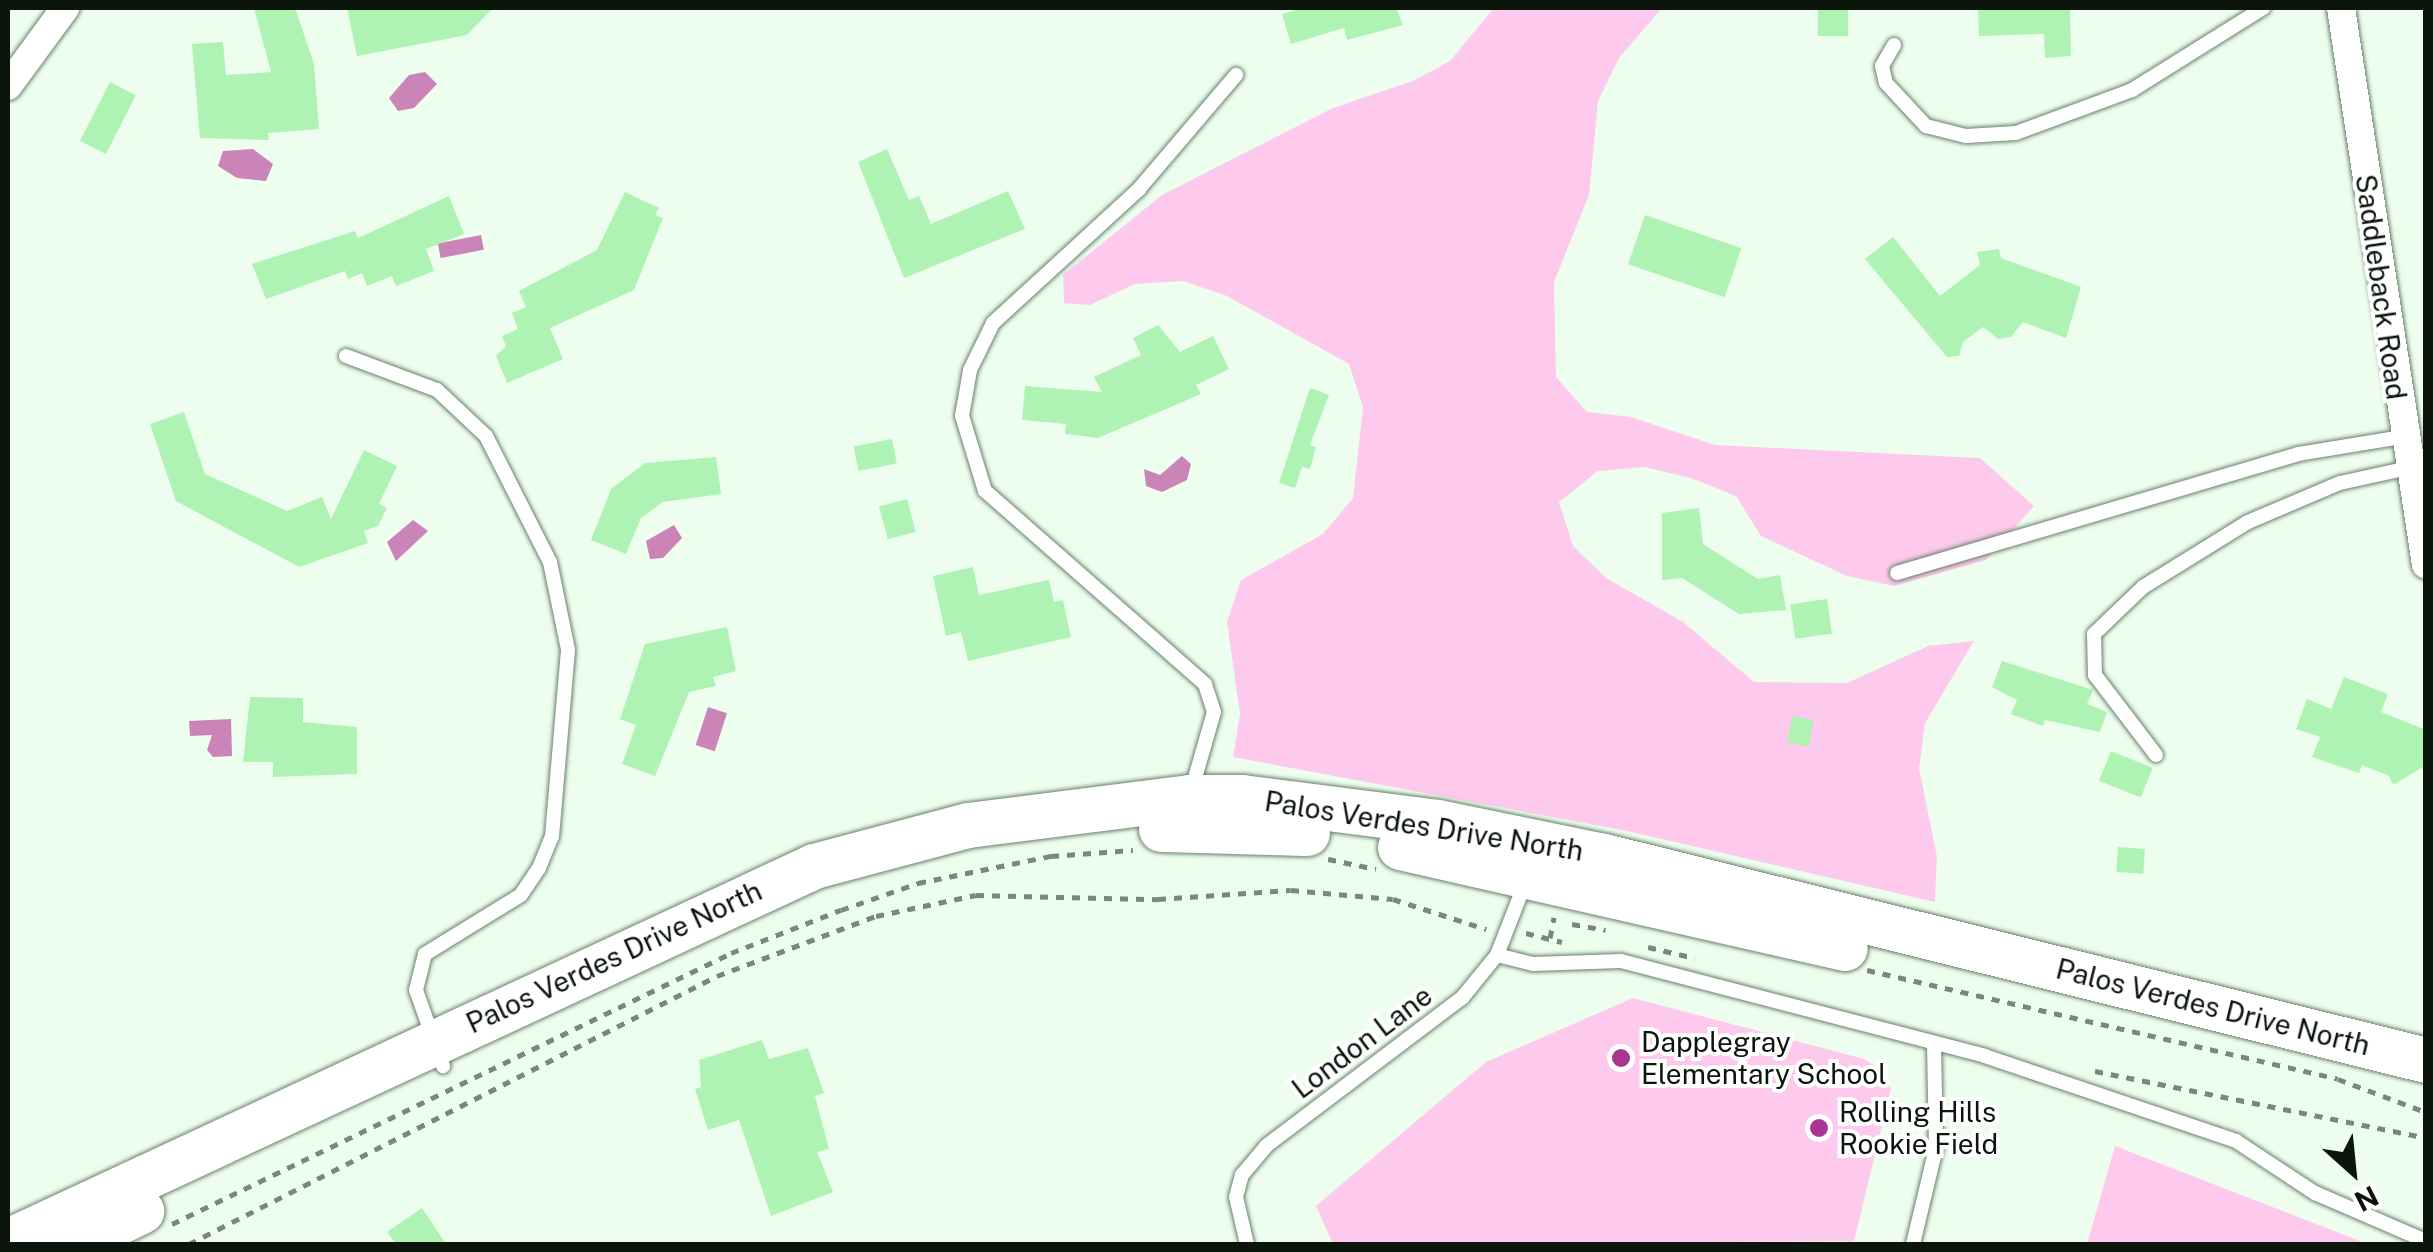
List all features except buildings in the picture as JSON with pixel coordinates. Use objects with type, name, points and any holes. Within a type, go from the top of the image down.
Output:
[{"type":"main road","name":"Palos Verdes Drive North","points":[[8,1241],[67,1235],[814,866],[968,825],[1187,812],[1242,796],[1438,822],[2426,1060]]},
{"type":"main road","name":"Palos Verdes Drive North","points":[[1187,812],[1318,834],[1536,893],[2426,1085]]},
{"type":"main road","points":[[1438,822],[1536,893],[1570,867],[1717,902],[1765,898]]},
{"type":"street","points":[[8,86],[65,8]]},
{"type":"street","name":"Saddleback Road","points":[[2341,8],[2402,437],[2426,565]]},
{"type":"lane","points":[[1894,45],[1882,66],[1886,83],[1926,126],[1966,136],[2016,133],[2132,90],[2263,8]]},
{"type":"lane","points":[[1187,812],[1214,712],[1205,684],[985,492],[962,416],[970,370],[994,323],[1139,188],[1236,76]]},
{"type":"lane","points":[[346,356],[437,390],[486,436],[550,562],[568,650],[552,836],[521,895],[425,954],[416,990],[437,1055]]},
{"type":"lane","points":[[1898,573],[2298,454],[2402,437]]},
{"type":"lane","points":[[2156,755],[2095,675],[2094,634],[2143,587],[2248,522],[2340,483],[2408,468]]},
{"type":"lane","name":"London Lane","points":[[1247,1244],[1236,1197],[1242,1175],[1266,1146],[1462,998],[1497,955],[1536,893]]},
{"type":"lane","points":[[1497,955],[1533,964],[1621,962],[1934,1045],[2236,1141],[2315,1192],[2426,1241]]},
{"type":"lane","points":[[1913,1244],[1936,1148],[1934,1045]]},
{"type":"path","points":[[154,1232],[731,954],[841,910],[956,875],[1051,856],[1138,850]]},
{"type":"path","points":[[1326,858],[1385,871]]},
{"type":"path","points":[[189,1244],[717,976],[876,916],[976,895],[1158,899],[1292,890],[1393,899],[1506,936]]},
{"type":"path","points":[[1536,893],[1554,916],[1612,930]]},
{"type":"path","points":[[1540,952],[1554,916]]},
{"type":"path","points":[[1853,967],[2338,1079],[2426,1112]]},
{"type":"shaded area","points":[[1494,8],[1662,8],[1619,58],[1598,101],[1589,195],[1554,282],[1556,377],[1587,412],[1631,417],[1715,445],[1980,458],[2034,506],[1986,560],[1894,586],[1847,576],[1761,536],[1736,496],[1691,478],[1644,467],[1598,471],[1559,502],[1573,546],[1606,578],[1683,622],[1754,682],[1847,683],[1928,646],[1974,641],[1925,723],[1919,768],[1937,857],[1935,902],[1627,831],[1233,757],[1240,714],[1227,622],[1241,580],[1323,534],[1353,498],[1363,407],[1349,364],[1227,296],[1183,281],[1135,284],[1090,305],[1064,303],[1063,275],[1162,195],[1333,108],[1413,81],[1450,61]]},
{"type":"shaded area","points":[[425,72],[437,84],[414,108],[398,111],[389,98],[409,75]]},
{"type":"shaded area","points":[[253,149],[273,164],[266,181],[237,178],[218,166],[223,151]]},
{"type":"shaded area","points":[[481,235],[484,250],[441,258],[438,243]]},
{"type":"shaded area","points":[[1182,456],[1191,464],[1187,480],[1162,492],[1146,486],[1144,469],[1160,475]]},
{"type":"shaded area","points":[[413,520],[428,531],[396,561],[387,542]]},
{"type":"shaded area","points":[[674,525],[682,538],[663,558],[650,559],[646,541]]},
{"type":"shaded area","points":[[708,707],[727,713],[715,751],[696,745]]},
{"type":"shaded area","points":[[231,719],[232,756],[213,757],[207,750],[212,735],[190,736],[189,721]]},
{"type":"shaded area","points":[[1633,998],[1864,1059],[1886,1073],[1891,1089],[1854,1241],[1333,1244],[1316,1206],[1486,1062]]},
{"type":"shaded area","points":[[2115,1146],[2365,1243],[2369,1244],[2087,1244]]},
{"type":"place","name":"Dapplegray Elementary School","points":[[1621,1058]]},
{"type":"place","name":"Rolling Hills Rookie Field","points":[[1819,1128]]}]
